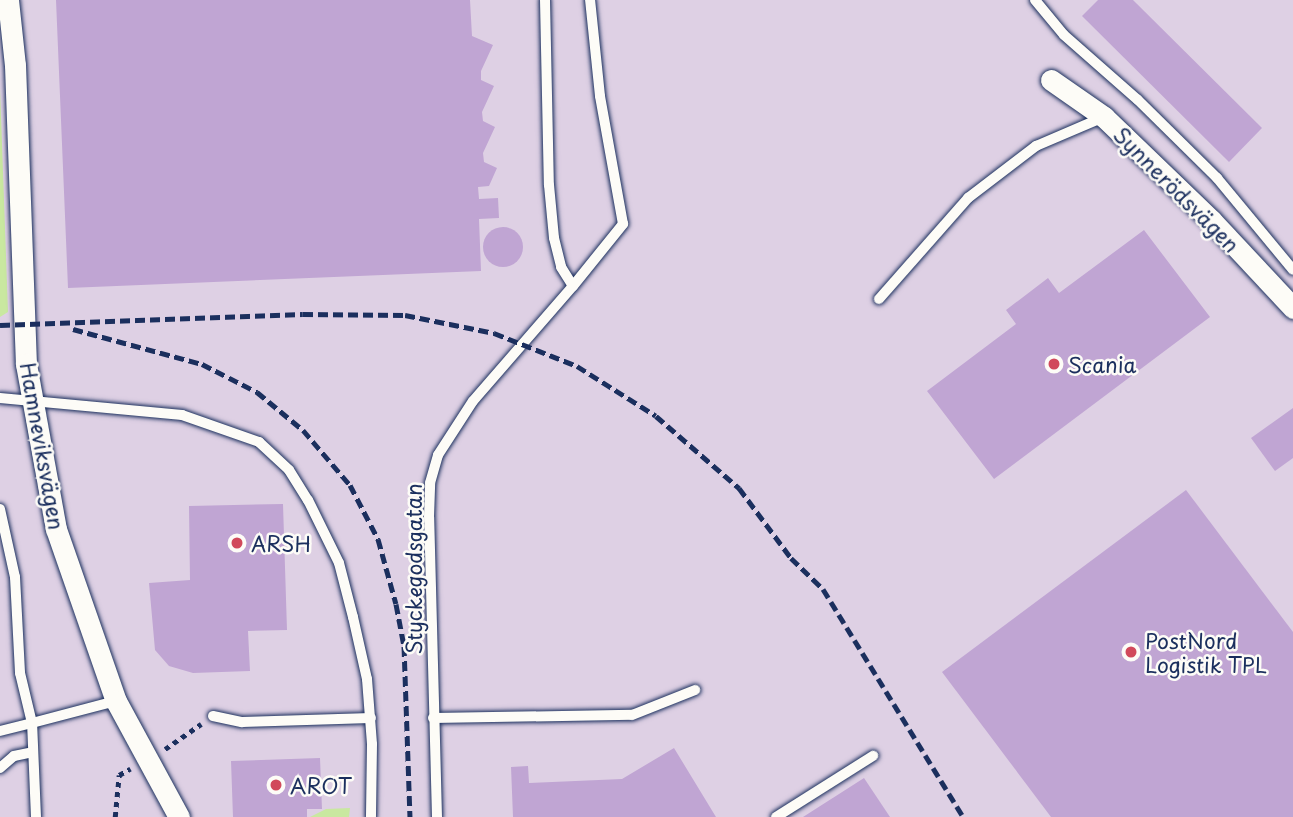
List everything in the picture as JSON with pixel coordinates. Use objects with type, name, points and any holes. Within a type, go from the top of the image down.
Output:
[{"type":"street","name":"Hamneviksvägen","points":[[8,0],[15,65],[26,364],[56,528],[116,701],[179,817]]},
{"type":"street","name":"Synnerödsvägen","points":[[1051,80],[1104,117],[1212,221],[1293,308]]},
{"type":"lane","points":[[545,0],[552,211],[561,267],[573,286]]},
{"type":"lane","name":"Styckegodsgatan","points":[[437,817],[429,517],[430,483],[438,455],[473,401],[573,286],[623,223],[600,96],[590,0]]},
{"type":"lane","points":[[1035,0],[1064,35],[1138,100],[1217,178],[1293,270]]},
{"type":"lane","points":[[879,299],[968,198],[1036,146],[1104,117]]},
{"type":"lane","points":[[0,398],[182,415],[259,442],[289,470],[308,500],[339,563],[368,678],[371,718],[371,817]]},
{"type":"lane","points":[[0,509],[15,577],[20,673],[32,723],[36,817]]},
{"type":"lane","points":[[433,718],[632,715],[695,690]]},
{"type":"lane","points":[[0,731],[116,701]]},
{"type":"lane","points":[[213,716],[242,722],[371,718]]},
{"type":"lane","points":[[0,768],[14,756],[33,752]]},
{"type":"lane","points":[[776,817],[873,756]]},
{"type":"path","points":[[114,817],[119,775],[147,761],[213,716]]},
{"type":"shaded area","points":[[0,0],[1293,0],[1293,817],[0,817]]},
{"type":"green space","points":[[0,88],[8,312],[0,317]]},
{"type":"green space","points":[[350,808],[349,817],[310,817],[326,809]]},
{"type":"building","points":[[56,0],[470,0],[472,36],[493,45],[481,71],[481,80],[494,86],[482,112],[483,121],[495,127],[483,153],[484,162],[497,168],[489,186],[478,187],[479,199],[498,198],[499,218],[479,219],[481,271],[68,288]]},
{"type":"building","points":[[1098,0],[1133,0],[1262,128],[1229,162],[1082,16]]},
{"type":"building","points":[[503,227],[511,228],[517,233],[522,239],[522,255],[517,261],[511,266],[503,267],[495,266],[489,261],[484,255],[483,247],[484,239],[489,233],[495,228]]},
{"type":"building","name":"Scania","points":[[1144,230],[1210,317],[994,479],[927,391],[1016,324],[1006,310],[1048,278],[1059,293]]},
{"type":"building","points":[[1293,408],[1293,458],[1275,471],[1251,438]]},
{"type":"building","name":"PostNord Logistik TPL","points":[[1186,490],[1293,632],[1293,817],[1051,817],[942,672]]},
{"type":"building","name":"ARSH","points":[[283,504],[287,630],[248,631],[250,671],[193,673],[169,666],[155,650],[149,583],[190,580],[189,506]]},
{"type":"building","points":[[674,748],[716,817],[513,817],[511,767],[528,766],[529,783],[622,779]]},
{"type":"building","name":"AROT","points":[[320,758],[322,809],[307,809],[307,817],[233,817],[231,761]]},
{"type":"building","points":[[864,778],[890,817],[803,817]]},
{"type":"railway","points":[[0,325],[303,314],[405,315],[494,333],[577,366],[656,416],[739,488],[791,558],[823,589],[963,817]]},
{"type":"railway","points":[[73,329],[202,364],[257,392],[303,430],[350,485],[378,539],[396,604],[404,646],[410,817]]},
{"type":"place","name":"Scania","points":[[1054,364]]},
{"type":"place","name":"ARSH","points":[[237,543]]},
{"type":"place","name":"PostNord Logistik TPL","points":[[1131,652]]},
{"type":"place","name":"AROT","points":[[276,785]]}]
